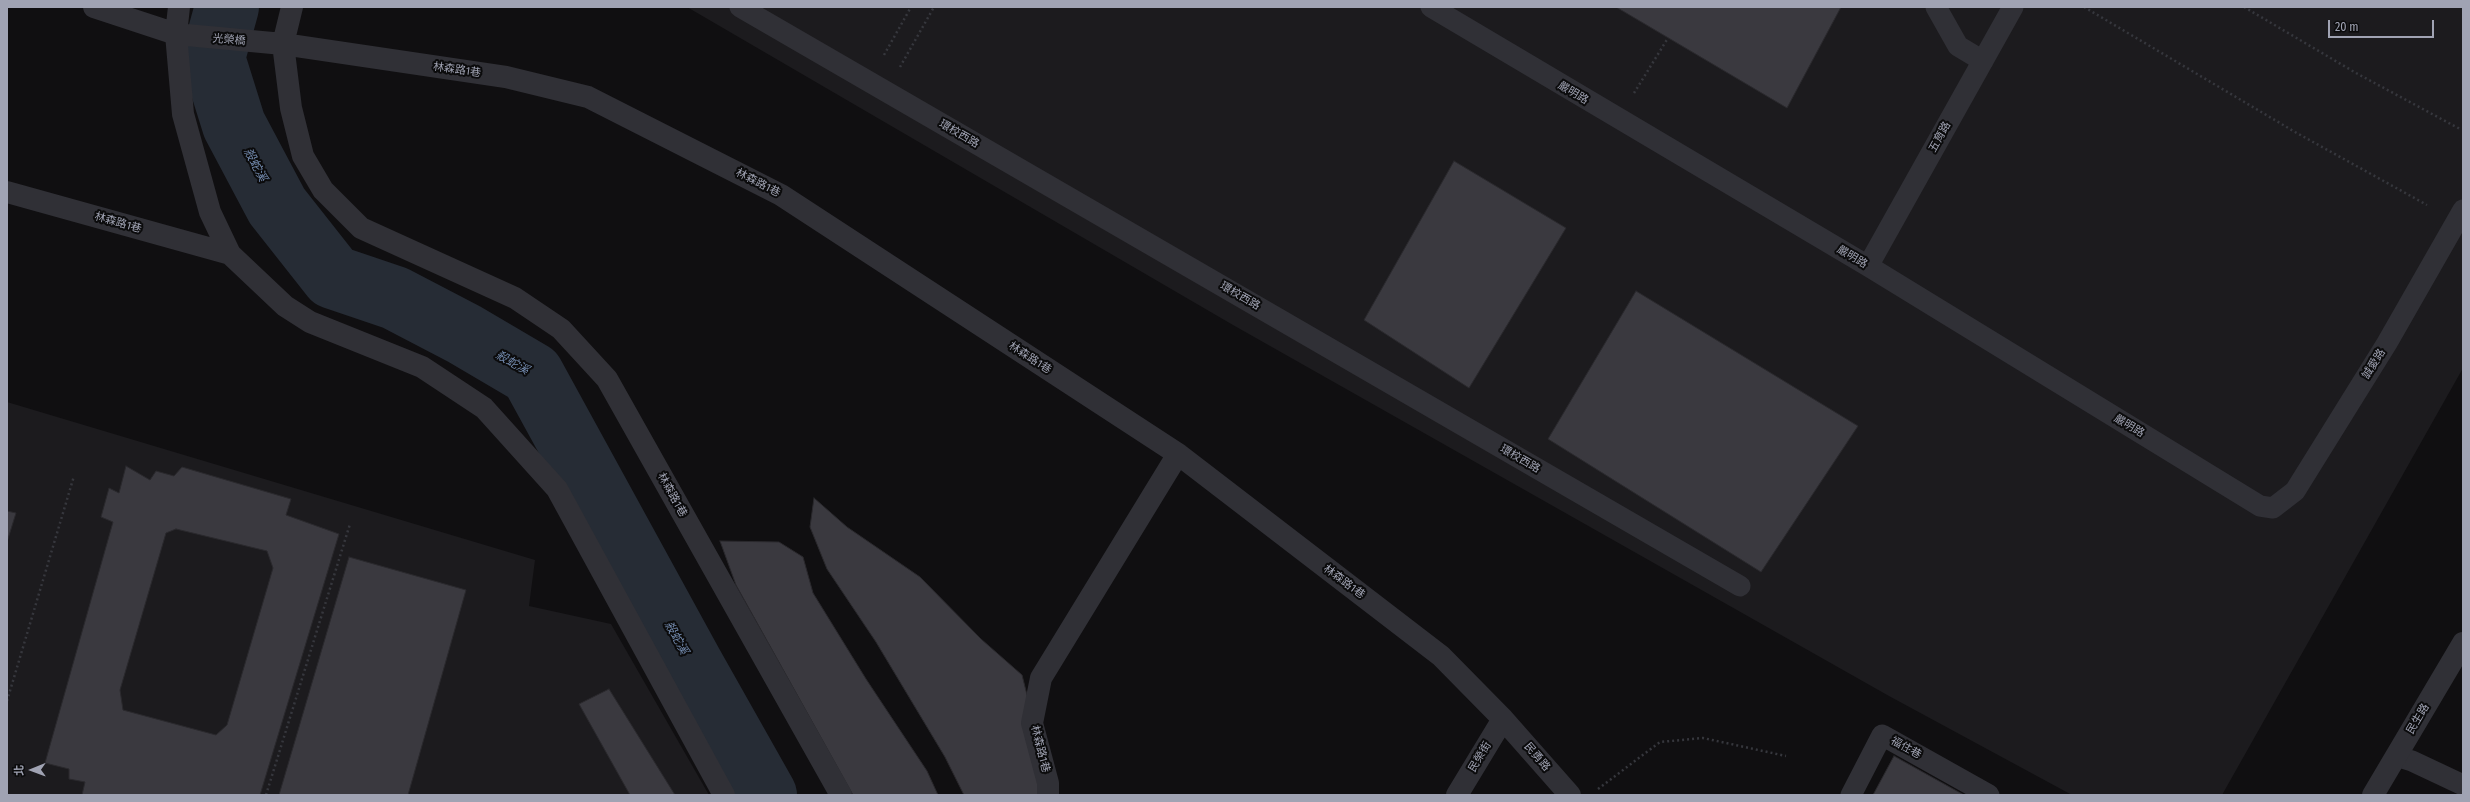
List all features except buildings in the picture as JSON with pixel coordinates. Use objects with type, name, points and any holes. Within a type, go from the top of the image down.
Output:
[{"type":"street","points":[[94,7],[176,34]]},
{"type":"street","name":"林森路1巷","points":[[179,7],[176,34],[183,114],[193,159],[210,212],[230,254],[285,306],[310,322],[422,367],[484,408],[557,489],[724,795]]},
{"type":"street","name":"林森路1巷","points":[[292,7],[283,44],[290,108],[303,156],[323,190],[361,228],[515,298],[562,329],[607,379],[841,795]]},
{"type":"street","name":"光榮橋","points":[[176,34],[283,44]]},
{"type":"street","name":"林森路1巷","points":[[283,44],[506,77],[588,98],[781,195],[1178,454],[1441,656],[1503,719]]},
{"type":"street","name":"林森路1巷","points":[[7,192],[230,254]]},
{"type":"street","name":"林森路1巷","points":[[1048,795],[1048,784],[1032,723],[1041,678],[1178,454]]},
{"type":"street","name":"民生路","points":[[2373,795],[2463,643]]},
{"type":"street","name":"民榮街","points":[[1457,795],[1503,719]]},
{"type":"street","name":"民勇路","points":[[1503,719],[1570,795]]},
{"type":"lane","name":"環校西路","points":[[740,7],[1740,586]]},
{"type":"lane","name":"嚴明路","points":[[1431,7],[1868,266],[2260,506],[2273,508]]},
{"type":"lane","points":[[1936,7],[1958,46],[1983,61]]},
{"type":"lane","name":"五育路","points":[[1868,266],[2013,7]]},
{"type":"lane","name":"誠愛路","points":[[2273,508],[2295,491],[2387,343],[2463,210]]},
{"type":"lane","name":"福住巷","points":[[1851,795],[1882,735],[1989,795]]},
{"type":"lane","points":[[2396,756],[2412,761],[2463,785]]},
{"type":"path","points":[[877,87],[911,7]]},
{"type":"path","points":[[877,87],[934,7]]},
{"type":"path","points":[[2084,7],[2295,132],[2427,205]]},
{"type":"path","points":[[2244,7],[2356,73],[2460,129]]},
{"type":"path","points":[[1634,93],[1668,38]]},
{"type":"path","points":[[7,701],[74,476]]},
{"type":"path","points":[[266,795],[350,524]]},
{"type":"path","points":[[1596,791],[1660,742],[1703,738],[1786,756]]},
{"type":"shaded area","points":[[687,7],[2463,7],[2463,368],[2222,795],[2072,795],[1889,696],[1233,325]]},
{"type":"shaded area","points":[[7,402],[535,560],[529,606],[611,624],[709,795],[7,795]]},
{"type":"waterway","name":"殺蛇溪","points":[[227,7],[213,58],[234,125],[277,206],[333,277],[395,298],[464,334],[532,374],[691,664],[765,795]]}]
